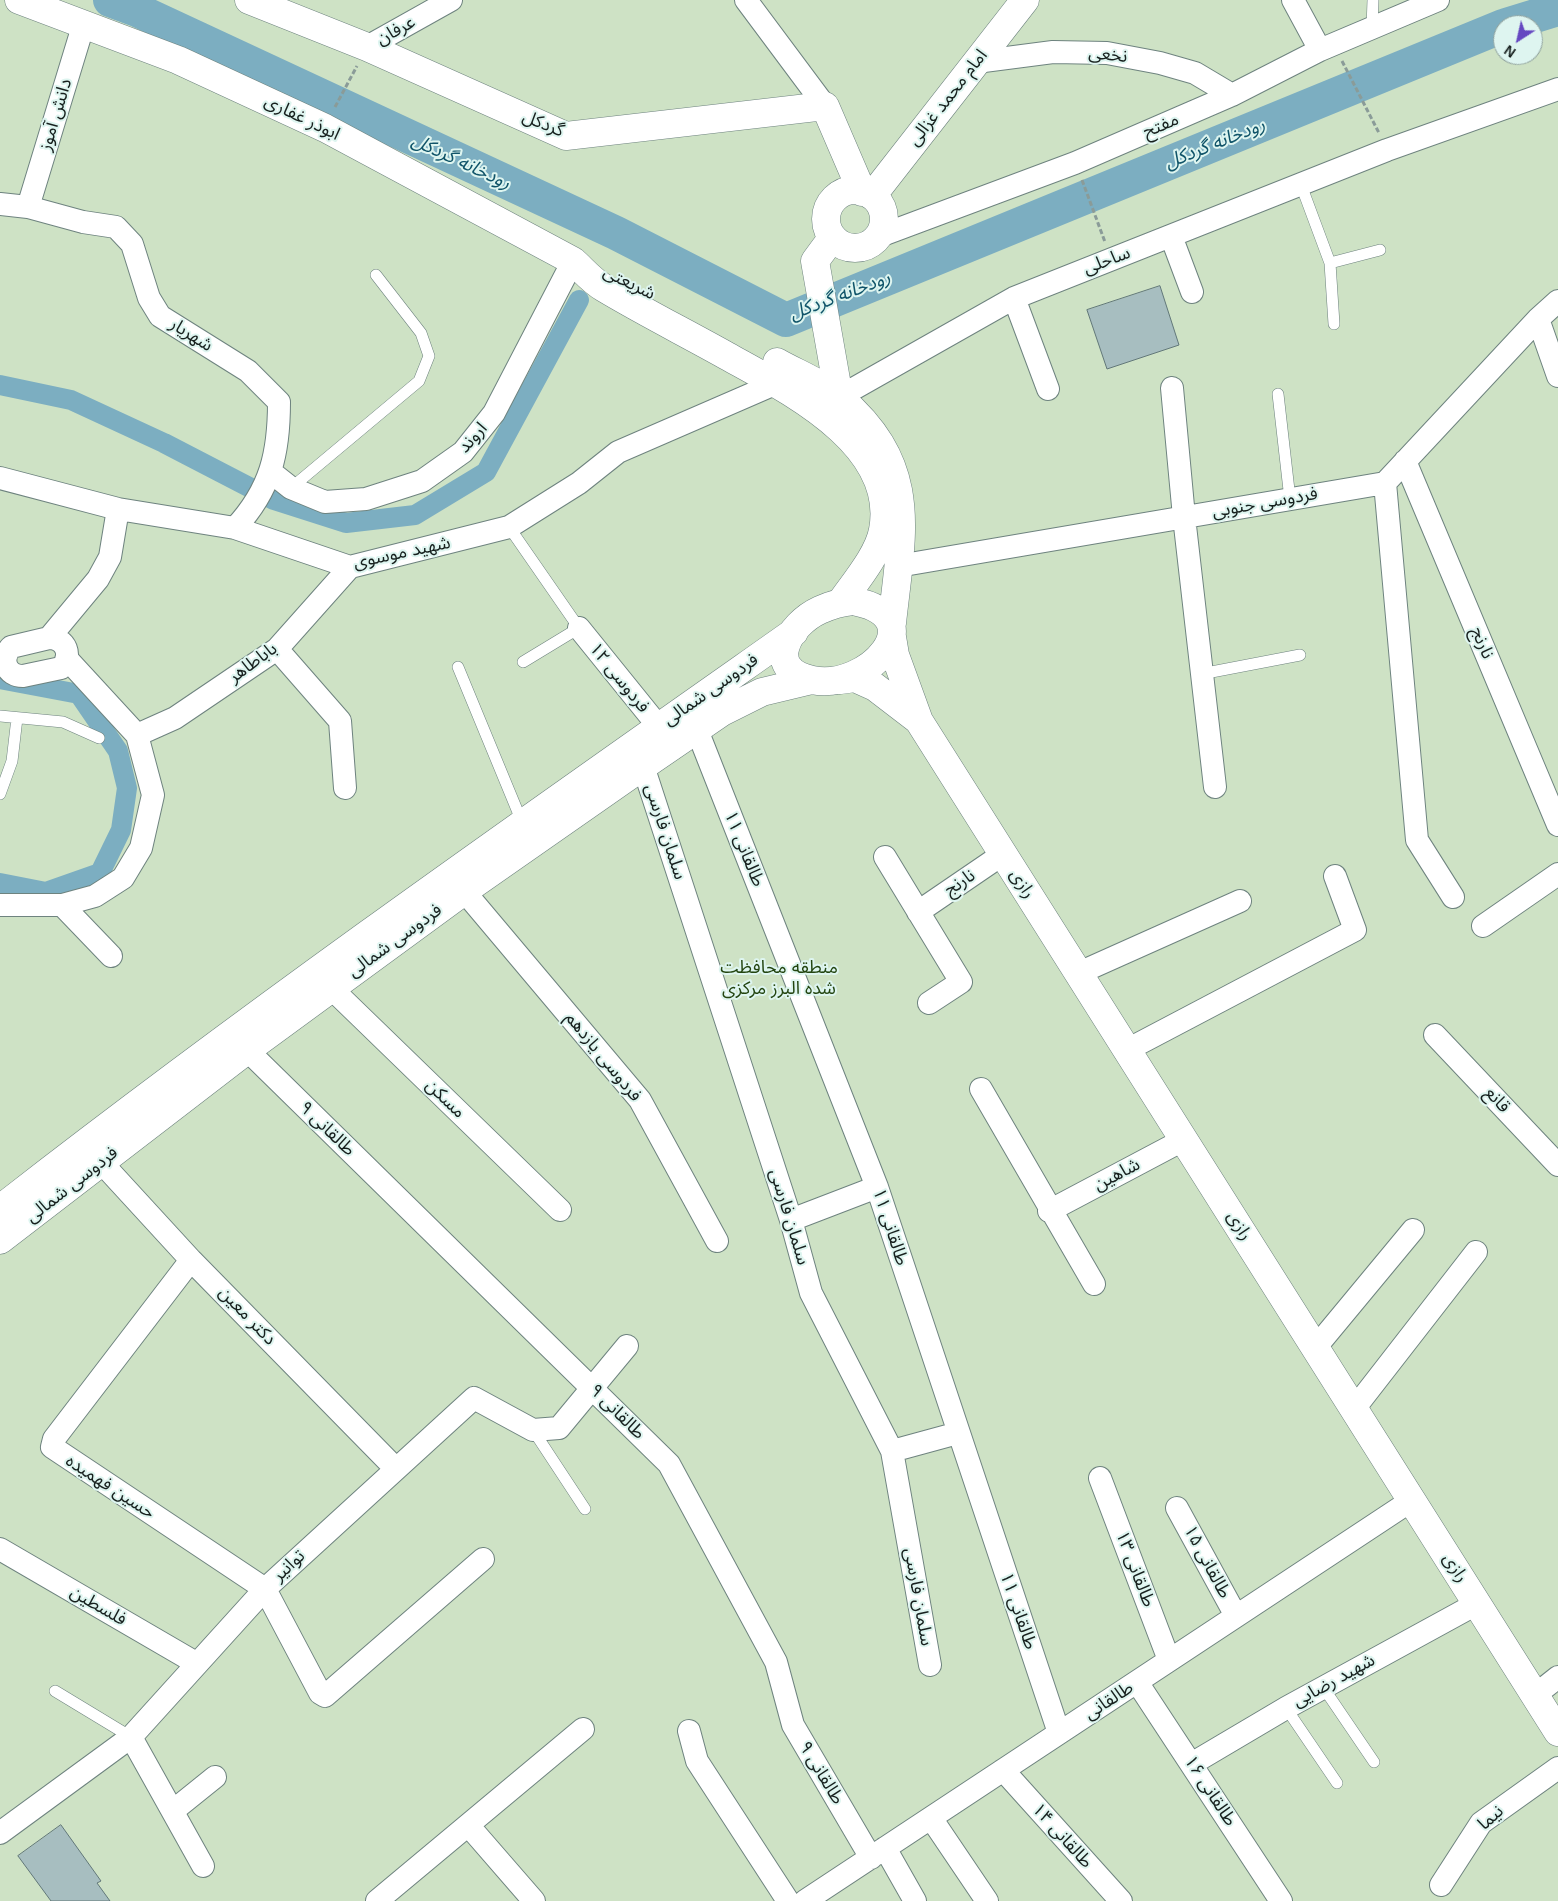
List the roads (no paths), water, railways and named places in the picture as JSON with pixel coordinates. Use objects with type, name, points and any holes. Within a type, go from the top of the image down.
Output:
[{"type":"street","name":"ابوذر غفاری","points":[[19,0],[178,60],[325,128],[572,261]]},
{"type":"street","name":"گردکل","points":[[249,0],[367,47],[566,136],[825,106]]},
{"type":"street","name":"عرفان","points":[[367,47],[451,0]]},
{"type":"street","points":[[746,0],[825,106],[867,194],[882,211],[883,220],[877,238],[865,246],[850,248],[832,238],[827,228],[828,207],[834,199],[843,193],[854,191],[867,194]]},
{"type":"street","name":"امام محمد غزالی","points":[[867,194],[1025,0]]},
{"type":"street","points":[[1293,0],[1327,48]]},
{"type":"street","name":"مفتح","points":[[877,238],[1075,163],[1232,95],[1327,48],[1438,0]]},
{"type":"street","name":"دانش آموز","points":[[28,206],[84,23]]},
{"type":"street","name":"نخعی","points":[[976,62],[1053,52],[1107,53],[1160,63],[1195,73],[1232,95]]},
{"type":"street","name":"ساحلی","points":[[839,397],[1014,298],[1387,150],[1558,89]]},
{"type":"street","name":"شهریار","points":[[0,204],[28,206],[83,222],[116,228],[132,244],[149,298],[160,316],[248,371],[279,402],[279,431],[268,478]]},
{"type":"street","points":[[1171,236],[1192,292]]},
{"type":"street","points":[[832,238],[815,261],[839,397]]},
{"type":"street","name":"شریعتی","points":[[572,261],[602,287],[777,383],[815,408],[846,434],[878,480],[883,506],[883,531],[871,558],[841,602]]},
{"type":"street","name":"شریعتی","points":[[572,261],[611,270],[839,397],[875,434],[891,463],[900,497],[902,528],[892,630]]},
{"type":"street","name":"اروند","points":[[268,478],[326,502],[366,499],[422,481],[463,452],[494,413],[572,261]]},
{"type":"street","points":[[1014,298],[1048,388]]},
{"type":"street","points":[[1453,897],[1417,840],[1385,483],[1538,319],[1558,301]]},
{"type":"street","points":[[1538,319],[1558,376]]},
{"type":"street","name":"شهید موسوی","points":[[0,478],[118,509],[242,521],[350,567],[509,527],[579,483],[618,452],[777,383]]},
{"type":"street","points":[[1172,388],[1184,518],[1215,787]]},
{"type":"street","name":"نارنج","points":[[1405,461],[1558,825]]},
{"type":"street","points":[[242,521],[268,478]]},
{"type":"street","name":"فردوسی جنوبی","points":[[898,566],[1385,483]]},
{"type":"street","points":[[49,638],[98,579],[110,557],[118,509]]},
{"type":"street","name":"باباطاهر","points":[[137,735],[175,718],[277,649],[350,567]]},
{"type":"street","points":[[853,601],[869,604],[882,610],[892,630],[897,663],[919,721],[889,696],[856,678],[820,681],[798,675],[787,668],[783,657],[786,644],[806,619],[820,610],[841,602],[853,601]]},
{"type":"street","name":"فردوسی ۱۲","points":[[579,628],[659,727]]},
{"type":"street","points":[[820,681],[862,672],[876,663],[885,652],[892,630]]},
{"type":"street","name":"فردوسی شمالی","points":[[0,1240],[93,1153],[522,822],[794,632]]},
{"type":"street","points":[[49,638],[54,638],[64,644],[68,654],[67,659],[65,664],[56,670],[23,676],[12,674],[3,667],[5,655],[11,647],[49,638]]},
{"type":"street","points":[[277,649],[340,721],[345,788]]},
{"type":"street","points":[[0,905],[62,905],[95,896],[123,878],[142,848],[153,795],[137,735],[67,659]]},
{"type":"street","name":"فردوسی شمالی","points":[[0,1209],[93,1153],[247,1050],[464,891],[722,712],[762,692],[820,681]]},
{"type":"street","name":"رازی","points":[[919,721],[1079,972],[1125,1050],[1185,1139],[1558,1732]]},
{"type":"street","name":"طالقانی ۱۱","points":[[697,730],[877,1187],[1059,1733]]},
{"type":"street","name":"سلمان فارسی","points":[[643,766],[791,1220],[811,1293],[892,1451],[930,1665]]},
{"type":"street","name":"نارنج","points":[[918,912],[1003,854]]},
{"type":"street","points":[[885,857],[961,982],[929,1003]]},
{"type":"street","points":[[1483,926],[1558,874]]},
{"type":"street","points":[[1125,1050],[1356,930],[1335,876]]},
{"type":"street","name":"فردوسی یازدهم","points":[[464,891],[640,1100],[717,1241]]},
{"type":"street","points":[[1079,972],[1240,901]]},
{"type":"street","points":[[62,905],[111,956]]},
{"type":"street","name":"مسکن","points":[[331,988],[560,1210]]},
{"type":"street","name":"قانع","points":[[1435,1035],[1558,1165]]},
{"type":"street","name":"طالقانی ۹","points":[[247,1050],[669,1464],[776,1662],[793,1725],[878,1853],[915,1901]]},
{"type":"street","points":[[981,1089],[1049,1211],[1094,1284]]},
{"type":"street","name":"شاهین","points":[[1049,1211],[1185,1139]]},
{"type":"street","name":"دکتر معین","points":[[93,1153],[135,1196],[191,1260],[395,1468]]},
{"type":"street","points":[[791,1220],[877,1187]]},
{"type":"street","points":[[1316,1348],[1413,1230]]},
{"type":"street","points":[[1354,1409],[1476,1252]]},
{"type":"street","name":"حسین فهمیده","points":[[191,1260],[54,1439],[52,1447],[264,1589]]},
{"type":"street","points":[[533,1430],[559,1428],[627,1346]]},
{"type":"street","name":"توانیر","points":[[0,1834],[131,1737],[264,1589],[474,1398],[533,1430]]},
{"type":"street","points":[[892,1451],[958,1433]]},
{"type":"street","name":"طالقانی ۱۳","points":[[1100,1478],[1169,1660]]},
{"type":"street","name":"طالقانی","points":[[805,1901],[1412,1500]]},
{"type":"street","name":"طالقانی ۱۵","points":[[1177,1508],[1236,1616]]},
{"type":"street","name":"فلسطین","points":[[0,1549],[196,1664]]},
{"type":"street","points":[[264,1589],[320,1693],[325,1696],[483,1558]]},
{"type":"street","name":"شهید رضایی","points":[[1193,1764],[1323,1687],[1478,1603]]},
{"type":"street","points":[[1534,1696],[1558,1677]]},
{"type":"street","name":"طالقانی ۱۶","points":[[1137,1682],[1193,1764],[1281,1901]]},
{"type":"street","points":[[377,1901],[583,1729]]},
{"type":"street","points":[[689,1731],[697,1761],[788,1901]]},
{"type":"street","points":[[131,1737],[174,1810],[203,1866]]},
{"type":"street","name":"نیما","points":[[1441,1885],[1481,1823],[1558,1768]]},
{"type":"street","name":"طالقانی ۱۴","points":[[1003,1770],[1121,1901]]},
{"type":"street","points":[[174,1810],[215,1777]]},
{"type":"street","points":[[931,1818],[987,1901]]},
{"type":"street","points":[[468,1825],[534,1901]]},
{"type":"lane","points":[[1372,28],[1373,0]]},
{"type":"lane","points":[[1301,185],[1330,263],[1334,324]]},
{"type":"lane","points":[[1330,263],[1380,250]]},
{"type":"lane","points":[[290,488],[419,381],[426,364],[429,356],[421,333],[376,275]]},
{"type":"lane","points":[[1278,394],[1290,499]]},
{"type":"lane","points":[[509,527],[579,628],[522,662]]},
{"type":"lane","points":[[1201,674],[1300,655]]},
{"type":"lane","points":[[458,667],[522,822]]},
{"type":"lane","points":[[0,716],[64,722],[100,738]]},
{"type":"lane","points":[[0,794],[12,761],[17,718]]},
{"type":"lane","points":[[533,1430],[585,1509]]},
{"type":"lane","points":[[1323,1687],[1374,1762]]},
{"type":"lane","points":[[56,1691],[131,1737]]},
{"type":"lane","points":[[1286,1708],[1337,1783]]},
{"type":"waterway","name":"رودخانه گردکل","points":[[110,0],[137,10],[616,233],[786,320],[1493,30]]},
{"type":"waterway","name":"رودخانه گردکل","points":[[1538,15],[1558,9]]},
{"type":"waterway","points":[[0,385],[71,400],[164,443],[274,500],[346,523],[415,515],[486,472],[579,300]]},
{"type":"waterway","points":[[0,679],[79,694],[118,751],[127,788],[121,830],[100,873],[46,892],[0,883]]},
{"type":"park label","name":"منطقه محافظت شده البرز مرکزی","points":[[779,978]]}]
